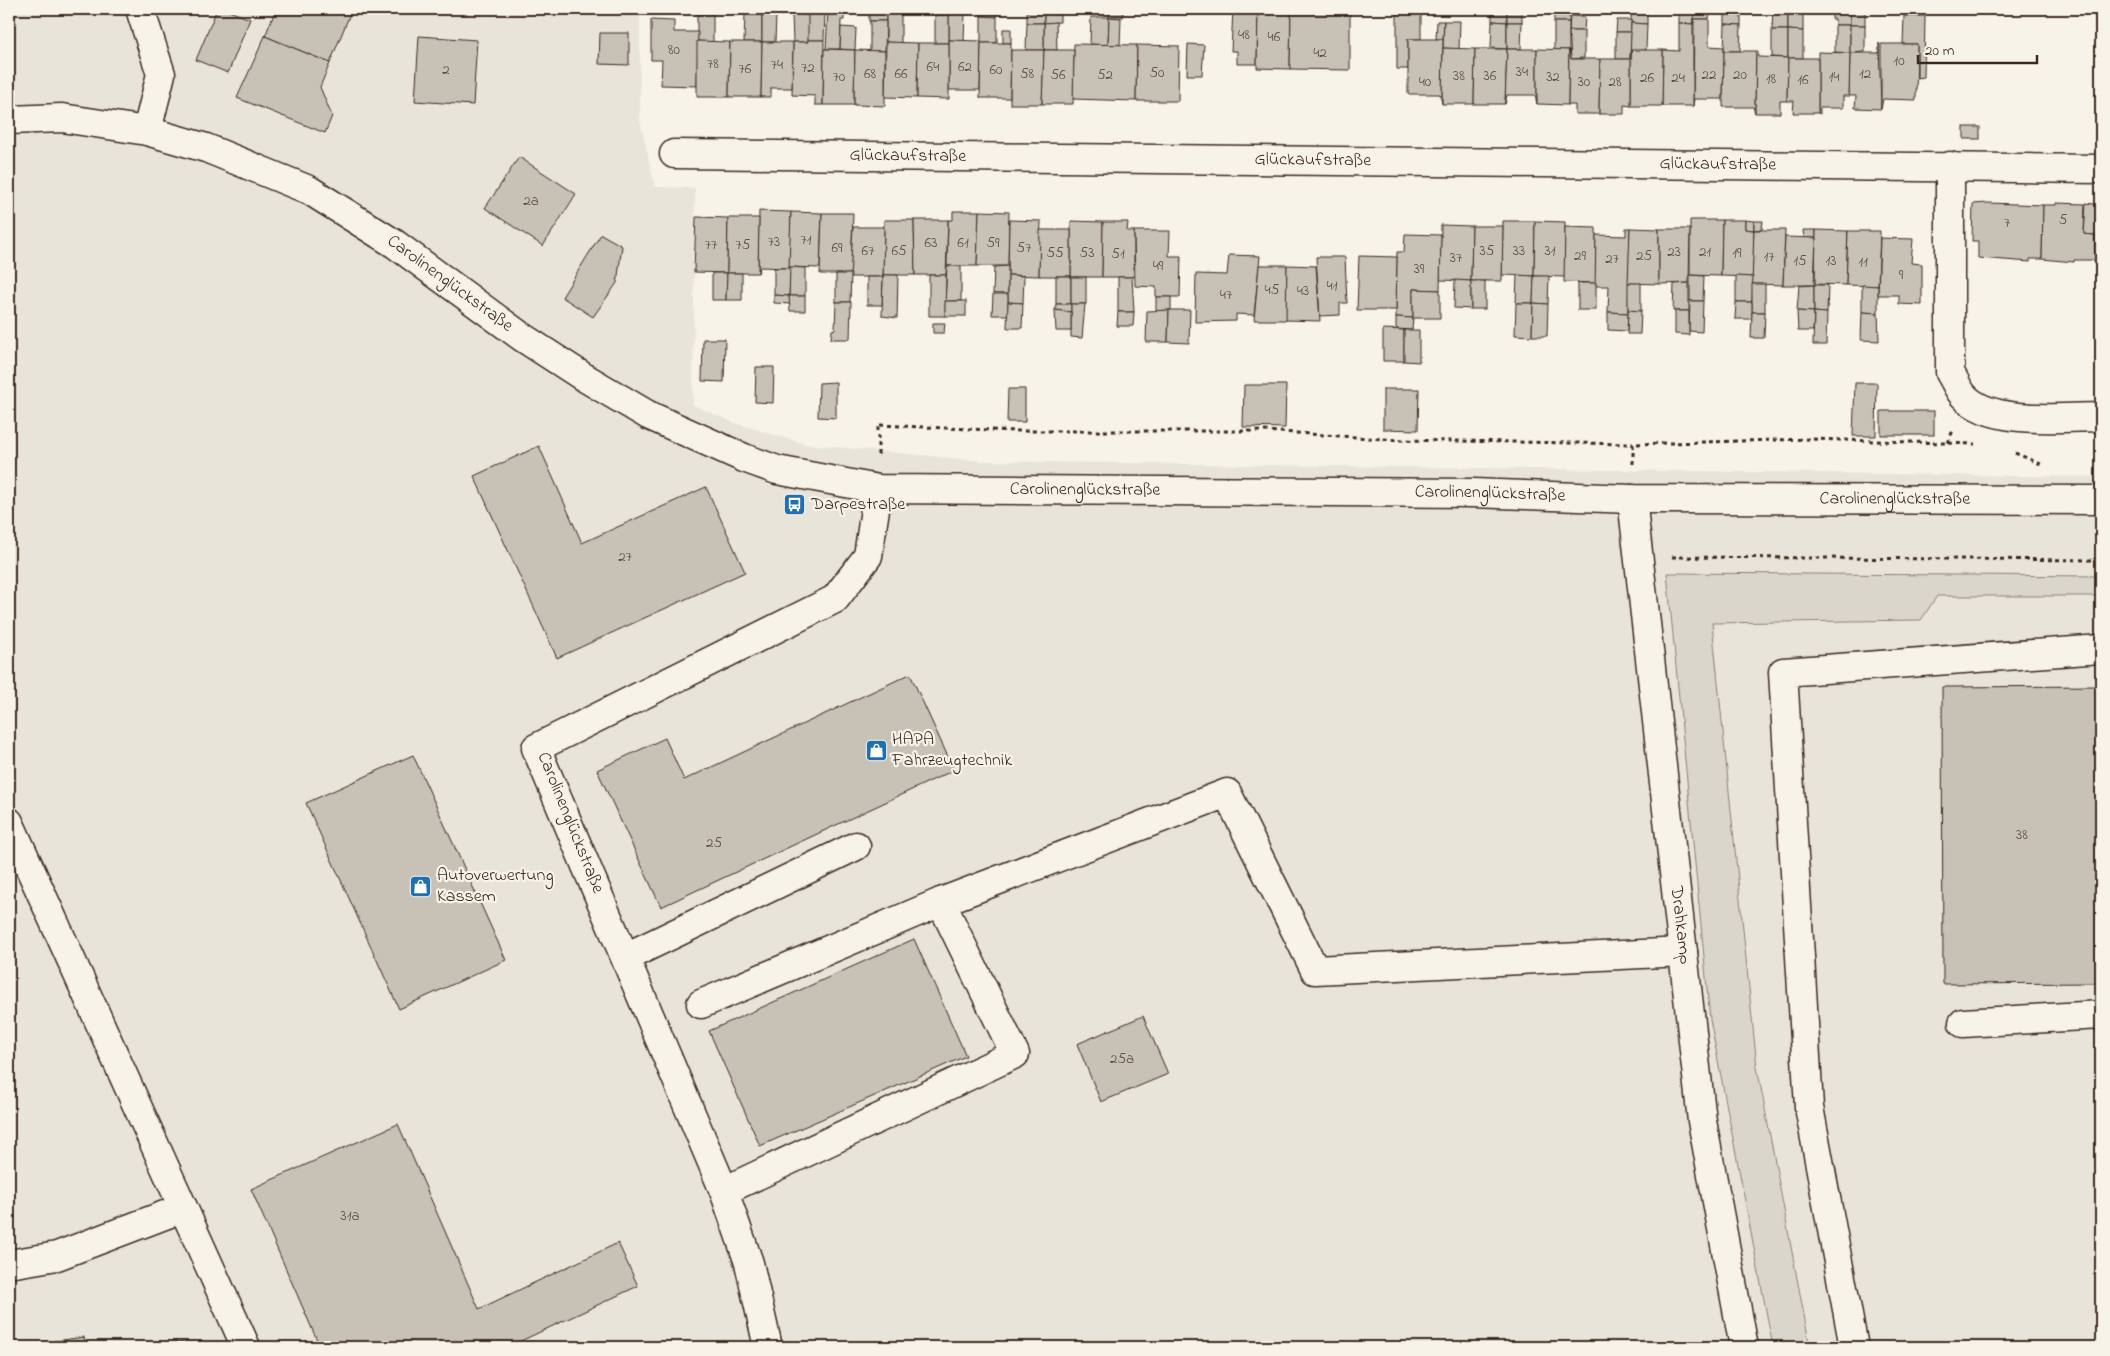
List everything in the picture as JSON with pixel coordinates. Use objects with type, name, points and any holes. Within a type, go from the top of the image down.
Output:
[{"type":"street","points":[[140,9],[161,74],[146,131]]},
{"type":"street","name":"Carolinenglückstraße","points":[[9,120],[62,118],[146,131],[206,148],[309,190],[395,244],[522,337],[574,372],[648,415],[744,458],[778,470],[878,489],[1473,493],[1632,499],[2091,500]]},
{"type":"street","name":"Glückaufstraße","points":[[674,154],[2101,169]]},
{"type":"street","points":[[1950,166],[1950,373],[1964,396],[1982,408],[2005,416],[2101,417]]},
{"type":"street","name":"Carolinenglückstraße","points":[[768,1347],[749,1263],[724,1191],[536,748],[835,599],[868,556],[878,489]]},
{"type":"street","name":"Drahkamp","points":[[1632,499],[1702,1121],[1744,1347]]},
{"type":"street","points":[[1854,1347],[1809,1107],[1783,672],[2101,649]]},
{"type":"street","points":[[701,1004],[941,902],[1227,793],[1315,970],[1683,952]]},
{"type":"street","points":[[9,822],[246,1347]]},
{"type":"street","points":[[626,957],[856,846]]},
{"type":"street","points":[[724,1191],[1015,1054],[941,902]]},
{"type":"street","points":[[1964,1023],[2101,1015]]},
{"type":"street","points":[[9,1264],[57,1256],[183,1208]]},
{"type":"path","points":[[878,489],[878,425],[1015,430],[1265,431],[1399,440],[1634,444],[1810,439],[1982,444]]},
{"type":"path","points":[[1632,499],[1634,444]]},
{"type":"path","points":[[2007,450],[2039,462],[2091,500]]},
{"type":"path","points":[[1639,556],[2101,560]]},
{"type":"shaded area","points":[[9,9],[640,9],[640,120],[655,187],[695,188],[693,405],[735,423],[805,444],[983,461],[2101,477],[2101,1347],[9,1347]]},
{"type":"shaded area","points":[[1667,573],[2101,576],[2101,596],[1937,596],[1921,620],[1712,623],[1757,1067],[1810,1347],[1773,1347],[1710,1019]]},
{"type":"building","points":[[217,9],[224,9],[250,19],[228,73],[196,60]]},
{"type":"building","points":[[276,9],[352,9],[330,63],[265,36]]},
{"type":"building","points":[[745,9],[762,9],[762,15],[745,14]]},
{"type":"building","points":[[762,9],[776,9],[776,15],[762,15]]},
{"type":"building","points":[[808,9],[825,9],[825,13],[807,12]]},
{"type":"building","points":[[869,9],[886,9],[886,21],[869,21]]},
{"type":"building","points":[[886,9],[901,9],[901,14],[886,14]]},
{"type":"building","points":[[935,9],[949,9],[949,15],[935,15]]},
{"type":"building","points":[[949,9],[965,9],[965,12],[949,12]]},
{"type":"building","points":[[981,9],[997,9],[997,17],[981,16]]},
{"type":"building","points":[[1027,9],[1044,9],[1044,23],[1027,23]]},
{"type":"building","points":[[1044,9],[1060,9],[1060,22],[1044,23]]},
{"type":"building","points":[[1109,9],[1123,9],[1123,17],[1109,17]]},
{"type":"building","points":[[1233,9],[1258,9],[1257,64],[1237,64],[1237,51],[1231,51]]},
{"type":"building","points":[[1258,9],[1291,9],[1290,69],[1257,68]]},
{"type":"building","points":[[1291,9],[1350,9],[1350,70],[1290,69]]},
{"type":"building","points":[[1397,9],[1421,9],[1421,39],[1408,39],[1408,69],[1397,69]]},
{"type":"building","points":[[1492,9],[1507,9],[1507,22],[1492,21]]},
{"type":"building","points":[[1507,9],[1522,9],[1522,22],[1507,22]]},
{"type":"building","points":[[1554,9],[1570,9],[1569,22],[1554,22]]},
{"type":"building","points":[[1631,9],[1647,9],[1647,24],[1631,23]]},
{"type":"building","points":[[1679,9],[1694,9],[1693,24],[1679,23]]},
{"type":"building","points":[[1695,9],[1710,9],[1709,19],[1694,19]]},
{"type":"building","points":[[1725,9],[1741,9],[1741,25],[1725,24]]},
{"type":"building","points":[[1773,9],[1788,10],[1788,30],[1772,30]]},
{"type":"building","points":[[1850,9],[1850,25],[1835,25],[1835,19],[1832,19],[1832,10]]},
{"type":"building","points":[[1850,9],[1865,9],[1865,25],[1850,25]]},
{"type":"building","points":[[828,10],[844,11],[844,20],[841,20],[840,49],[826,49]]},
{"type":"building","points":[[1788,10],[1803,11],[1803,31],[1788,30]]},
{"type":"building","points":[[807,12],[825,13],[824,40],[807,40]]},
{"type":"building","points":[[949,12],[965,12],[964,41],[949,40]]},
{"type":"building","points":[[713,13],[713,42],[697,41],[697,14]]},
{"type":"building","points":[[745,14],[762,15],[762,42],[744,42]]},
{"type":"building","points":[[792,14],[808,15],[808,42],[793,42]]},
{"type":"building","points":[[886,14],[901,14],[901,43],[886,42]]},
{"type":"building","points":[[762,15],[776,15],[775,42],[762,42]]},
{"type":"building","points":[[935,15],[949,15],[949,43],[935,43]]},
{"type":"building","points":[[981,16],[997,17],[997,43],[981,43]]},
{"type":"building","points":[[1570,16],[1585,17],[1584,31],[1569,31]]},
{"type":"building","points":[[1904,16],[1925,16],[1924,77],[1917,78],[1917,44],[1903,44]]},
{"type":"building","points":[[1091,17],[1109,17],[1108,45],[1090,44]]},
{"type":"building","points":[[1109,17],[1121,18],[1120,45],[1108,45]]},
{"type":"building","points":[[1694,19],[1709,19],[1709,46],[1724,47],[1724,51],[1723,99],[1694,99],[1693,106]]},
{"type":"building","points":[[651,20],[674,21],[674,32],[698,32],[697,86],[661,85],[662,60],[651,60]]},
{"type":"building","points":[[1617,20],[1631,20],[1631,32],[1616,32]]},
{"type":"building","points":[[870,21],[886,21],[885,51],[870,51]]},
{"type":"building","points":[[1437,21],[1444,21],[1443,39],[1436,39]]},
{"type":"building","points":[[1444,21],[1460,21],[1459,49],[1443,48]]},
{"type":"building","points":[[1492,21],[1507,22],[1507,49],[1491,48]]},
{"type":"building","points":[[1056,22],[1057,50],[1044,50],[1044,23]]},
{"type":"building","points":[[1507,22],[1522,22],[1521,49],[1507,49]]},
{"type":"building","points":[[1554,22],[1569,22],[1569,50],[1554,50]]},
{"type":"building","points":[[1027,23],[1044,23],[1044,50],[1026,50]]},
{"type":"building","points":[[1631,23],[1647,24],[1646,50],[1630,51]]},
{"type":"building","points":[[1679,23],[1693,24],[1693,106],[1662,106],[1663,50],[1679,51]]},
{"type":"building","points":[[1725,24],[1741,25],[1740,51],[1724,51]]},
{"type":"building","points":[[1835,25],[1850,25],[1850,53],[1835,52]]},
{"type":"building","points":[[1850,25],[1865,25],[1865,52],[1850,53]]},
{"type":"building","points":[[841,27],[856,28],[855,50],[840,49]]},
{"type":"building","points":[[1003,29],[1011,29],[1011,43],[1003,43]]},
{"type":"building","points":[[1772,30],[1788,30],[1788,58],[1772,57]]},
{"type":"building","points":[[1788,30],[1803,31],[1803,58],[1788,58]]},
{"type":"building","points":[[1569,31],[1584,31],[1584,58],[1571,59]]},
{"type":"building","points":[[1616,32],[1631,32],[1630,59],[1616,59]]},
{"type":"building","points":[[600,33],[629,33],[629,65],[599,64]]},
{"type":"building","points":[[265,36],[330,63],[320,87],[332,116],[325,133],[237,98]]},
{"type":"building","points":[[419,36],[477,40],[473,105],[415,101]]},
{"type":"building","points":[[1408,39],[1443,39],[1442,104],[1440,94],[1408,94]]},
{"type":"building","points":[[807,40],[824,40],[823,105],[815,105],[815,96],[792,95],[793,42],[808,42]]},
{"type":"building","points":[[949,40],[981,41],[980,90],[949,90]]},
{"type":"building","points":[[697,41],[730,42],[729,97],[697,97]]},
{"type":"building","points":[[730,42],[762,42],[761,97],[729,97]]},
{"type":"building","points":[[762,42],[793,42],[792,88],[771,88],[771,97],[761,97]]},
{"type":"building","points":[[886,42],[918,43],[917,98],[885,97]]},
{"type":"building","points":[[918,43],[949,43],[949,99],[917,98]]},
{"type":"building","points":[[981,43],[1011,43],[1010,98],[980,98]]},
{"type":"building","points":[[1879,43],[1881,109],[1855,108],[1856,96],[1849,96],[1850,53],[1879,53]]},
{"type":"building","points":[[1074,44],[1137,45],[1136,101],[1073,99]]},
{"type":"building","points":[[1188,44],[1204,45],[1202,75],[1187,75]]},
{"type":"building","points":[[1881,44],[1917,44],[1916,100],[1883,99],[1881,109]]},
{"type":"building","points":[[1137,45],[1179,46],[1178,101],[1136,101]]},
{"type":"building","points":[[1443,48],[1475,49],[1474,104],[1442,104]]},
{"type":"building","points":[[824,49],[855,50],[854,105],[823,105]]},
{"type":"building","points":[[1475,49],[1507,49],[1505,104],[1474,104]]},
{"type":"building","points":[[1507,49],[1537,49],[1537,104],[1535,95],[1507,95],[1505,104]]},
{"type":"building","points":[[1537,49],[1569,50],[1568,105],[1537,104]]},
{"type":"building","points":[[855,50],[885,51],[885,106],[854,105]]},
{"type":"building","points":[[1011,50],[1044,50],[1042,104],[1010,104]]},
{"type":"building","points":[[1044,50],[1074,50],[1073,104],[1042,104]]},
{"type":"building","points":[[1569,50],[1571,59],[1600,59],[1599,114],[1575,114],[1575,105],[1568,105]]},
{"type":"building","points":[[1631,50],[1663,50],[1662,106],[1631,106]]},
{"type":"building","points":[[1631,50],[1631,106],[1624,105],[1624,114],[1599,114],[1600,59],[1630,59]]},
{"type":"building","points":[[1724,51],[1756,51],[1755,113],[1753,107],[1723,107]]},
{"type":"building","points":[[1756,51],[1758,51],[1758,57],[1788,58],[1787,101],[1780,101],[1780,113],[1755,113]]},
{"type":"building","points":[[1818,52],[1850,53],[1849,96],[1843,96],[1843,108],[1820,108],[1820,114],[1818,113]]},
{"type":"building","points":[[1788,58],[1818,58],[1818,113],[1793,113],[1794,101],[1787,101]]},
{"type":"building","points":[[1964,127],[1980,127],[1980,139],[1964,139]]},
{"type":"building","points":[[519,157],[576,194],[543,246],[485,208]]},
{"type":"building","points":[[2056,203],[2085,204],[2084,234],[2095,235],[2095,262],[2093,260],[2074,260],[2074,262],[2042,259],[2043,205],[2056,205]]},
{"type":"building","points":[[2086,203],[2101,205],[2101,262],[2095,262],[2095,235],[2084,234]]},
{"type":"building","points":[[1973,204],[2043,205],[2042,259],[2030,259],[2030,262],[1978,258],[1978,241],[1972,241]]},
{"type":"building","points":[[759,211],[791,212],[790,268],[760,267],[758,273]]},
{"type":"building","points":[[953,211],[979,211],[977,266],[947,266],[948,220],[953,220]]},
{"type":"building","points":[[979,211],[1009,212],[1008,266],[977,266]]},
{"type":"building","points":[[791,212],[822,213],[820,268],[789,267]]},
{"type":"building","points":[[822,213],[853,213],[851,274],[820,274]]},
{"type":"building","points":[[696,217],[728,218],[727,273],[694,272]]},
{"type":"building","points":[[728,218],[759,218],[758,273],[727,273]]},
{"type":"building","points":[[884,220],[914,220],[915,275],[883,275]]},
{"type":"building","points":[[914,220],[948,220],[946,275],[915,275]]},
{"type":"building","points":[[1009,220],[1041,221],[1039,276],[1008,275]]},
{"type":"building","points":[[1690,220],[1722,220],[1721,276],[1690,275]]},
{"type":"building","points":[[1722,220],[1745,220],[1745,229],[1754,230],[1753,277],[1721,276]]},
{"type":"building","points":[[1745,220],[1754,221],[1754,230],[1745,229]]},
{"type":"building","points":[[1071,221],[1103,222],[1102,277],[1071,277]]},
{"type":"building","points":[[1503,221],[1535,221],[1534,276],[1502,275]]},
{"type":"building","points":[[1535,221],[1565,222],[1565,277],[1534,276]]},
{"type":"building","points":[[1754,221],[1763,221],[1762,229],[1754,230]]},
{"type":"building","points":[[1103,222],[1128,222],[1127,231],[1134,231],[1134,277],[1102,277]]},
{"type":"building","points":[[1441,225],[1472,226],[1471,281],[1440,280]]},
{"type":"building","points":[[1472,226],[1503,226],[1502,281],[1471,281]]},
{"type":"building","points":[[853,227],[884,227],[883,277],[850,277]]},
{"type":"building","points":[[1565,227],[1596,228],[1596,283],[1564,282]]},
{"type":"building","points":[[1626,228],[1630,228],[1628,313],[1608,312],[1609,286],[1595,286],[1596,235],[1626,236]]},
{"type":"building","points":[[1630,228],[1659,229],[1659,284],[1628,283]]},
{"type":"building","points":[[1659,229],[1690,229],[1689,283],[1659,284]]},
{"type":"building","points":[[1040,230],[1071,230],[1071,276],[1039,276]]},
{"type":"building","points":[[1754,230],[1785,230],[1783,285],[1752,284]]},
{"type":"building","points":[[1803,230],[1816,230],[1816,238],[1804,238]]},
{"type":"building","points":[[1816,230],[1848,231],[1846,285],[1815,284]]},
{"type":"building","points":[[1134,231],[1170,231],[1169,256],[1181,256],[1180,297],[1156,297],[1156,287],[1135,286]]},
{"type":"building","points":[[1848,231],[1880,231],[1878,286],[1846,285]]},
{"type":"building","points":[[601,234],[622,246],[617,283],[593,317],[562,297]]},
{"type":"building","points":[[1405,234],[1441,235],[1440,290],[1413,289],[1413,318],[1396,317],[1397,252],[1404,252]]},
{"type":"building","points":[[1785,237],[1816,238],[1814,285],[1783,285]]},
{"type":"building","points":[[1880,238],[1913,239],[1911,263],[1922,264],[1922,305],[1899,304],[1899,295],[1878,295]]},
{"type":"building","points":[[1229,255],[1260,256],[1254,315],[1236,314],[1236,321],[1195,322],[1196,274],[1227,275]]},
{"type":"building","points":[[1359,256],[1397,257],[1396,310],[1357,310]]},
{"type":"building","points":[[1316,257],[1345,257],[1347,303],[1340,303],[1340,315],[1320,316]]},
{"type":"building","points":[[1259,265],[1287,265],[1287,320],[1254,320]]},
{"type":"building","points":[[1287,265],[1316,266],[1320,321],[1286,320]]},
{"type":"building","points":[[947,266],[961,266],[961,301],[945,301]]},
{"type":"building","points":[[1008,266],[1008,294],[993,294],[994,267]]},
{"type":"building","points":[[789,267],[805,268],[805,296],[789,296]]},
{"type":"building","points":[[774,268],[790,268],[789,296],[774,295]]},
{"type":"building","points":[[712,273],[727,273],[726,300],[712,300]]},
{"type":"building","points":[[727,273],[742,273],[742,300],[726,300]]},
{"type":"building","points":[[836,274],[851,274],[850,302],[836,302]]},
{"type":"building","points":[[883,275],[898,275],[897,318],[882,316]]},
{"type":"building","points":[[929,275],[946,275],[945,316],[929,316]]},
{"type":"building","points":[[1008,275],[1024,276],[1023,303],[1008,302]]},
{"type":"building","points":[[1517,275],[1534,276],[1533,303],[1516,303]]},
{"type":"building","points":[[1690,275],[1704,276],[1703,301],[1690,301]]},
{"type":"building","points":[[1056,276],[1071,276],[1071,304],[1056,304]]},
{"type":"building","points":[[1534,276],[1549,276],[1548,304],[1533,303]]},
{"type":"building","points":[[1736,276],[1753,277],[1752,302],[1736,302]]},
{"type":"building","points":[[867,277],[883,277],[882,305],[867,305]]},
{"type":"building","points":[[1071,277],[1086,277],[1086,304],[1071,304]]},
{"type":"building","points":[[1118,277],[1132,277],[1134,312],[1118,312]]},
{"type":"building","points":[[1455,280],[1471,281],[1471,309],[1454,308]]},
{"type":"building","points":[[1471,281],[1485,281],[1485,309],[1471,309]]},
{"type":"building","points":[[1578,283],[1596,283],[1596,310],[1578,310]]},
{"type":"building","points":[[1628,283],[1641,283],[1641,311],[1628,310]]},
{"type":"building","points":[[1689,283],[1689,311],[1673,311],[1674,284]]},
{"type":"building","points":[[1752,284],[1765,284],[1765,312],[1752,312]]},
{"type":"building","points":[[1814,285],[1814,312],[1797,311],[1799,286]]},
{"type":"building","points":[[1814,285],[1828,285],[1827,313],[1814,312]]},
{"type":"building","points":[[1862,285],[1878,286],[1878,313],[1862,312]]},
{"type":"building","points":[[1413,289],[1440,290],[1440,318],[1413,318]]},
{"type":"building","points":[[993,294],[1008,294],[1008,315],[992,315]]},
{"type":"building","points":[[774,295],[789,296],[790,304],[774,303]]},
{"type":"building","points":[[789,296],[805,296],[805,311],[790,311]]},
{"type":"building","points":[[1156,297],[1171,297],[1171,310],[1156,311]]},
{"type":"building","points":[[945,301],[966,301],[966,316],[945,316]]},
{"type":"building","points":[[1690,301],[1703,301],[1702,332],[1689,331]]},
{"type":"building","points":[[836,302],[851,302],[850,339],[831,339],[832,330],[835,329]]},
{"type":"building","points":[[1008,302],[1023,303],[1022,328],[1007,328]]},
{"type":"building","points":[[1736,302],[1752,302],[1752,319],[1735,319]]},
{"type":"building","points":[[1516,303],[1533,303],[1532,336],[1515,335]]},
{"type":"building","points":[[1533,303],[1548,304],[1547,336],[1532,336]]},
{"type":"building","points":[[1056,304],[1071,304],[1071,312],[1055,310]]},
{"type":"building","points":[[1071,304],[1085,304],[1082,338],[1071,337]]},
{"type":"building","points":[[1055,310],[1071,312],[1071,331],[1056,331]]},
{"type":"building","points":[[1169,310],[1168,342],[1146,342],[1147,311]]},
{"type":"building","points":[[1169,310],[1190,310],[1189,343],[1168,342]]},
{"type":"building","points":[[1628,310],[1641,311],[1640,334],[1627,334]]},
{"type":"building","points":[[1675,311],[1689,311],[1689,335],[1675,334]]},
{"type":"building","points":[[1797,311],[1814,312],[1813,331],[1798,331]]},
{"type":"building","points":[[1118,312],[1134,312],[1133,326],[1117,326]]},
{"type":"building","points":[[1608,312],[1628,313],[1627,331],[1608,330]]},
{"type":"building","points":[[1752,312],[1765,312],[1764,338],[1751,338]]},
{"type":"building","points":[[1814,312],[1827,313],[1826,345],[1813,345]]},
{"type":"building","points":[[1862,312],[1878,313],[1879,341],[1861,340]]},
{"type":"building","points":[[1396,317],[1413,318],[1412,330],[1396,329]]},
{"type":"building","points":[[933,323],[945,323],[944,333],[933,333]]},
{"type":"building","points":[[1383,329],[1404,330],[1404,361],[1383,361]]},
{"type":"building","points":[[1404,330],[1419,330],[1419,362],[1404,361]]},
{"type":"building","points":[[703,339],[725,339],[724,382],[702,381]]},
{"type":"building","points":[[756,367],[774,367],[773,403],[755,402]]},
{"type":"building","points":[[836,382],[836,418],[818,417],[819,383]]},
{"type":"building","points":[[1855,383],[1877,383],[1876,436],[1853,436]]},
{"type":"building","points":[[1244,385],[1286,385],[1285,428],[1243,427]]},
{"type":"building","points":[[1008,389],[1025,389],[1025,422],[1007,422]]},
{"type":"building","points":[[1383,389],[1419,389],[1418,430],[1383,429]]},
{"type":"building","points":[[1881,411],[1934,411],[1934,435],[1881,435]]},
{"type":"building","points":[[539,446],[582,543],[706,487],[745,572],[557,658],[474,476]]},
{"type":"building","points":[[910,674],[954,770],[661,907],[597,770],[665,738],[684,780]]},
{"type":"building","points":[[2101,686],[2101,983],[1943,984],[1942,687]]},
{"type":"building","points":[[413,755],[506,960],[399,1009],[306,803]]},
{"type":"building","points":[[914,939],[966,1056],[760,1146],[709,1031]]},
{"type":"building","points":[[1143,1016],[1168,1074],[1101,1102],[1077,1044]]},
{"type":"building","points":[[398,1124],[479,1309],[618,1243],[638,1286],[508,1347],[320,1347],[251,1189]]},
{"type":"building","points":[[84,1337],[86,1347],[28,1347],[28,1345]]},
{"type":"building","points":[[183,1342],[184,1347],[149,1347]]},
{"type":"place","name":"Darpestraße","points":[[795,505]]},
{"type":"place","name":"HAPA Fahrzeugtechnik","points":[[876,750]]},
{"type":"place","name":"Autoverwertung Kassem","points":[[421,886]]}]
